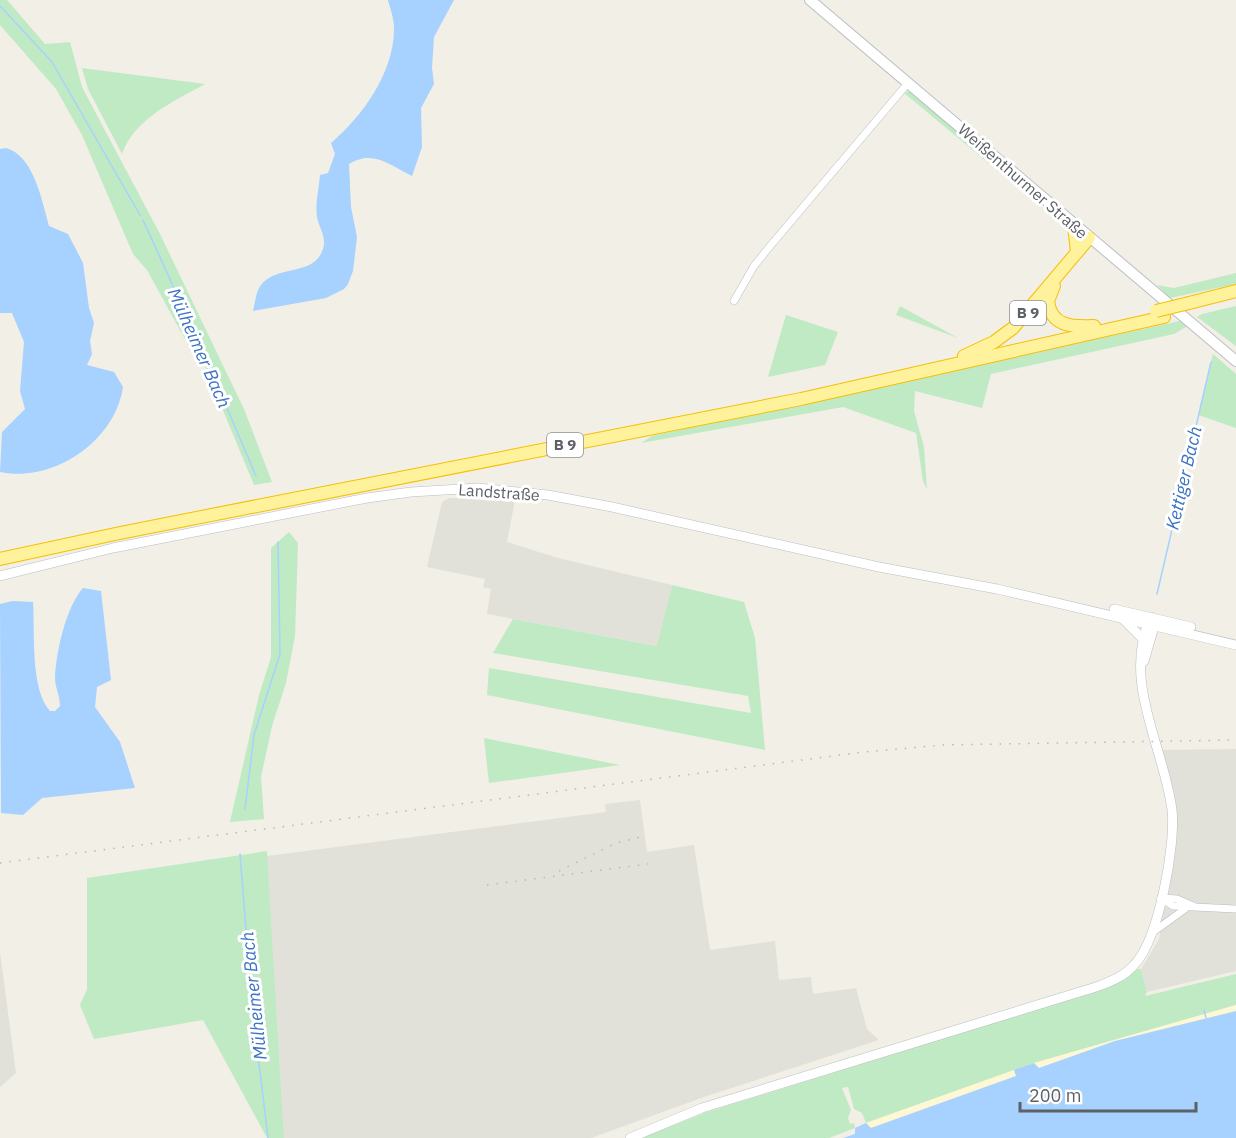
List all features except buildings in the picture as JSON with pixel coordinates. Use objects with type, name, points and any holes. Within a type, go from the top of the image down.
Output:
[{"type":"highway","points":[[1074,226],[1077,252]]},
{"type":"highway","name":"B 9","points":[[964,356],[994,342],[1013,328],[1077,252],[1091,241]]},
{"type":"highway","name":"B 9","points":[[1091,241],[1055,285],[1048,301],[1052,314],[1064,325],[1094,326]]},
{"type":"highway","name":"B 9","points":[[0,560],[131,531],[801,399],[1160,314],[1236,291]]},
{"type":"highway","name":"B 9","points":[[1192,306],[1236,299]]},
{"type":"highway","name":"B 9","points":[[0,551],[118,525],[886,372],[1094,326],[1160,314]]},
{"type":"main road","name":"Weißenthurmer Straße","points":[[810,0],[1091,241],[1236,361]]},
{"type":"street","points":[[734,301],[754,266],[908,83]]},
{"type":"street","name":"Landstraße","points":[[0,576],[113,548],[309,509],[390,494],[469,488],[528,492],[586,501],[879,567],[997,588]]},
{"type":"street","points":[[997,588],[1120,617],[1153,621],[1236,645]]},
{"type":"street","points":[[997,588],[1046,595],[1236,639]]},
{"type":"street","points":[[1120,617],[1142,638]]},
{"type":"street","points":[[630,1138],[702,1108],[1112,981],[1137,963],[1153,932],[1171,842],[1172,811],[1144,701],[1142,638],[1153,621]]},
{"type":"street","points":[[1142,669],[1153,621]]},
{"type":"street","points":[[1161,898],[1173,906],[1236,909]]},
{"type":"street","points":[[1153,932],[1180,910],[1192,907]]},
{"type":"shaded area","points":[[449,498],[515,500],[507,542],[558,558],[672,585],[658,646],[487,614],[491,589],[483,587],[485,579],[427,567],[442,502]]},
{"type":"shaded area","points":[[1236,749],[1236,971],[1147,992],[1141,969],[1159,939],[1174,840],[1160,750]]},
{"type":"shaded area","points":[[640,800],[647,852],[694,845],[710,950],[775,941],[779,980],[811,977],[813,994],[856,988],[867,1029],[879,1040],[707,1096],[591,1138],[284,1138],[267,856],[606,812],[605,804]]},
{"type":"shaded area","points":[[0,952],[16,1073],[0,1087]]},
{"type":"green space","points":[[0,0],[7,0],[45,44],[70,42],[82,87],[161,236],[244,409],[272,482],[254,485],[203,362],[198,363],[147,270],[133,254],[82,135],[56,89],[0,25]]},
{"type":"green space","points":[[82,68],[205,84],[168,104],[145,121],[128,142],[122,154],[88,89]]},
{"type":"green space","points":[[912,90],[1033,194],[1034,201],[904,93]]},
{"type":"green space","points":[[1236,273],[1236,284],[1170,298],[1157,285],[1174,288]]},
{"type":"green space","points":[[900,306],[958,338],[896,315]]},
{"type":"green space","points":[[1236,306],[1236,346],[1197,317],[1202,314]]},
{"type":"green space","points":[[786,315],[838,332],[825,365],[768,377]]},
{"type":"green space","points":[[1184,320],[1188,323],[1186,327],[1174,334],[991,374],[982,408],[915,391],[914,411],[924,447],[927,489],[923,481],[916,433],[843,407],[641,443],[652,436]]},
{"type":"green space","points":[[1213,354],[1236,374],[1236,428],[1198,415]]},
{"type":"green space","points":[[289,532],[298,543],[295,636],[286,683],[272,726],[261,777],[264,819],[230,822],[259,695],[271,657],[271,548]]},
{"type":"green space","points":[[672,585],[744,602],[755,638],[765,750],[487,695],[489,668],[751,713],[748,696],[493,653],[513,619],[657,646]]},
{"type":"green space","points":[[484,738],[620,765],[489,783]]},
{"type":"green space","points":[[267,851],[284,1138],[267,1138],[203,1020],[94,1039],[80,1005],[87,989],[87,878]]},
{"type":"green space","points":[[1141,969],[1147,992],[1145,996],[1236,974],[1236,1005],[1034,1063],[866,1123],[862,1113],[854,1109],[848,1087],[842,1088],[851,1110],[848,1118],[850,1124],[854,1123],[855,1128],[829,1138],[642,1138],[704,1113],[1103,989]]},
{"type":"sand","points":[[1236,1005],[1236,1011],[1115,1041],[1039,1068],[1034,1063]]},
{"type":"sand","points":[[1014,1070],[1016,1076],[870,1128],[866,1123]]},
{"type":"water","points":[[388,0],[454,0],[434,37],[432,68],[434,84],[421,108],[422,147],[412,176],[389,163],[374,158],[366,158],[349,164],[351,207],[357,237],[353,271],[348,284],[344,289],[326,298],[253,311],[261,285],[276,274],[312,263],[323,249],[323,237],[317,212],[320,175],[328,173],[335,154],[331,143],[365,106],[383,76],[393,44],[393,17]]},
{"type":"water","points":[[6,148],[24,160],[40,192],[49,226],[68,234],[83,263],[89,308],[94,323],[90,341],[92,354],[87,365],[114,372],[123,387],[118,407],[108,425],[95,441],[79,454],[61,464],[41,471],[20,474],[0,472],[2,432],[25,409],[20,391],[24,342],[12,313],[0,313],[0,149]]},
{"type":"water","points":[[83,588],[101,591],[111,680],[97,687],[95,707],[120,742],[135,788],[42,798],[23,815],[1,813],[0,604],[13,601],[33,602],[36,675],[44,701],[50,711],[55,711],[60,706],[55,678],[57,656],[67,618]]},
{"type":"water","points":[[1236,1011],[1236,1138],[843,1138],[855,1134],[855,1128],[866,1123],[871,1128],[1016,1076],[1014,1070],[1034,1063],[1039,1068],[1115,1041]]},
{"type":"waterway","name":"Mülheimer Bach","points":[[0,6],[52,62],[140,215]]},
{"type":"waterway","name":"Mülheimer Bach","points":[[143,220],[256,476]]},
{"type":"waterway","name":"Kettiger Bach","points":[[1157,594],[1211,362]]},
{"type":"waterway","name":"Mülheimer Bach","points":[[245,809],[254,735],[280,654],[278,542]]},
{"type":"waterway","name":"Mülheimer Bach","points":[[240,854],[252,1005],[268,1138]]},
{"type":"waterway","name":"Kettiger Bach","points":[[1204,1010],[1206,1018]]},
{"type":"railway","points":[[0,863],[864,752],[943,745],[1236,740]]},
{"type":"railway","points":[[559,871],[616,843],[645,836]]},
{"type":"railway","points":[[487,885],[648,864]]}]
